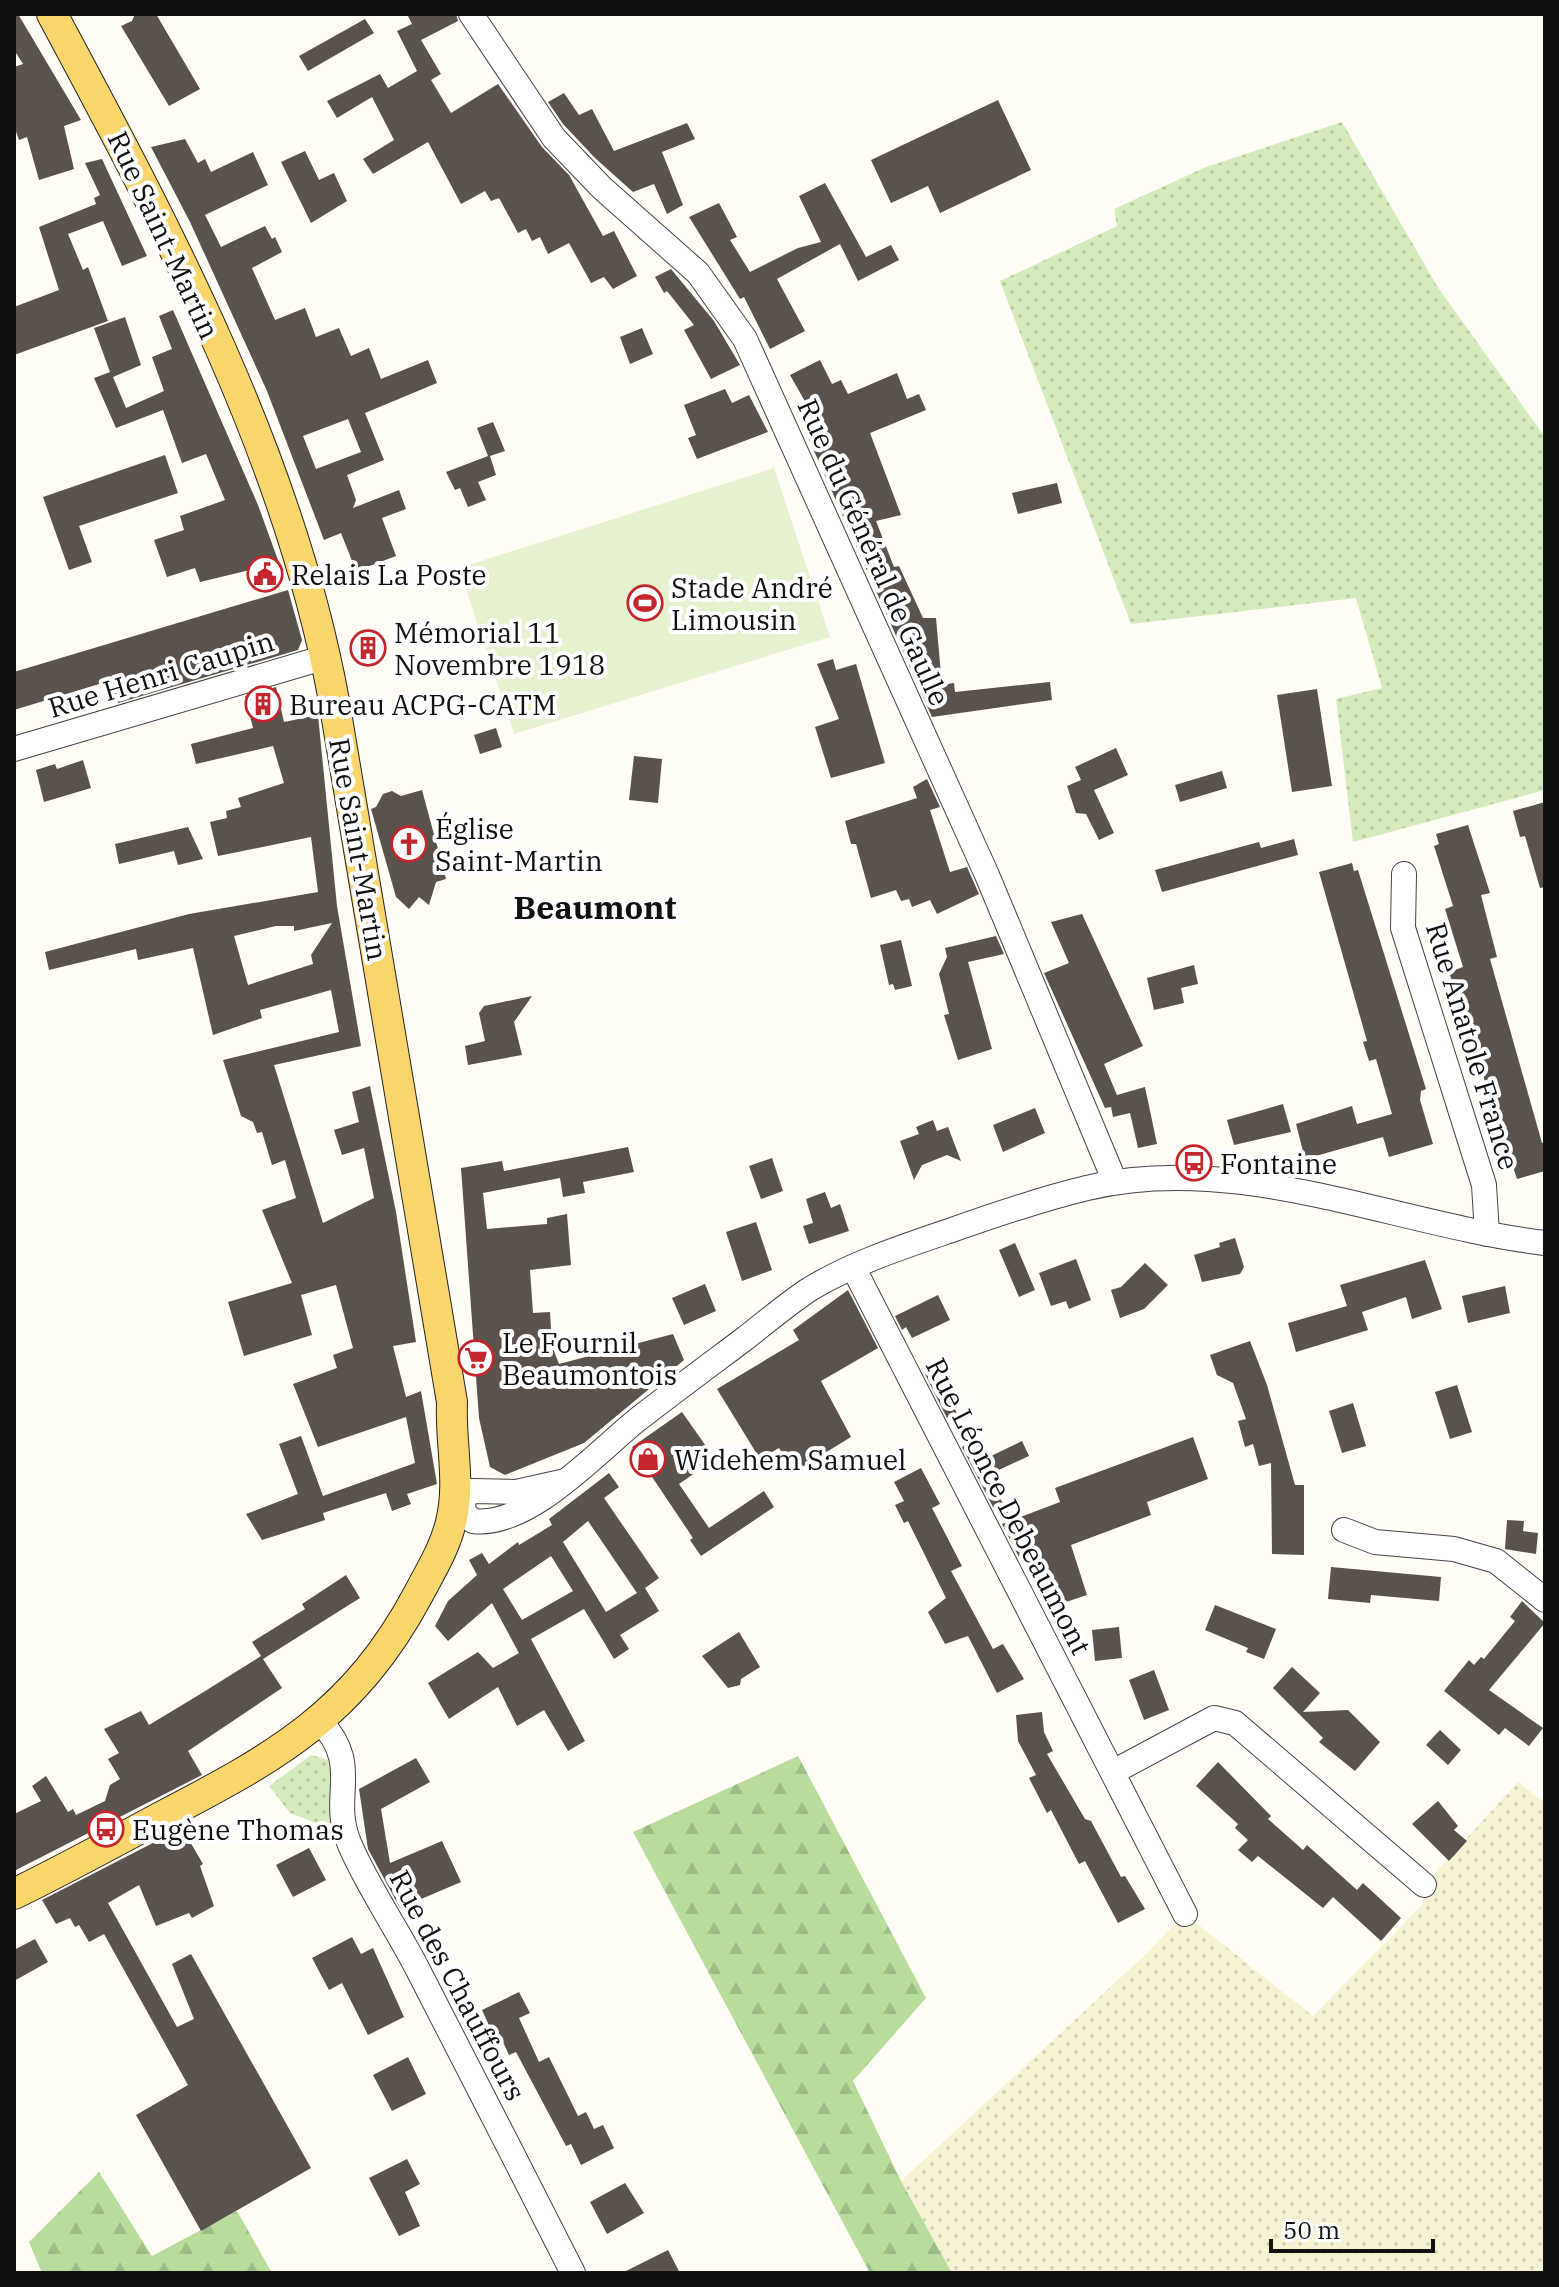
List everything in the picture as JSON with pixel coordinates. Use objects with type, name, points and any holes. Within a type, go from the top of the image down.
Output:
[{"type":"main road","name":"Rue Saint-Martin","points":[[52,14],[167,234],[257,441],[304,570],[326,657],[452,1402],[451,1436],[462,1514]]},
{"type":"main road","name":"Rue Saint-Martin","points":[[452,1402],[467,1434],[462,1514]]},
{"type":"main road","points":[[14,1894],[267,1761],[315,1741],[324,1725],[373,1665],[412,1605],[462,1514]]},
{"type":"street","name":"Rue du Général de Gaulle","points":[[471,14],[554,138],[602,188],[698,273],[745,339],[803,461],[880,642],[987,875],[1115,1182]]},
{"type":"street","name":"Rue Henri Caupin","points":[[14,749],[326,657]]},
{"type":"street","name":"Rue Anatole France","points":[[1404,874],[1403,928],[1484,1185],[1487,1234]]},
{"type":"street","points":[[462,1514],[491,1522],[516,1515],[545,1500],[561,1482],[810,1289],[853,1267],[982,1220],[1115,1182],[1192,1179],[1246,1184],[1545,1243]]},
{"type":"street","name":"Rue Léonce Debeaumont","points":[[853,1267],[1185,1914]]},
{"type":"street","points":[[1344,1530],[1375,1542],[1454,1549],[1496,1561],[1545,1600]]},
{"type":"street","points":[[1113,1772],[1214,1718],[1235,1723],[1424,1885]]},
{"type":"street","name":"Rue des Chauffours","points":[[324,1725],[342,1755],[345,1774],[343,1826],[350,1847],[402,1939],[573,2273]]},
{"type":"shaded area","points":[[1518,1782],[1545,1803],[1545,2273],[952,2273],[901,2181],[1145,1955],[1185,1914],[1313,2016],[1423,1904],[1424,1885]]},
{"type":"green space","points":[[1342,122],[1437,286],[1545,437],[1545,790],[1353,842],[1336,699],[1382,688],[1356,598],[1131,624],[1000,281],[1117,226],[1114,209],[1206,167]]},
{"type":"green space","name":"Stade André Limousin","points":[[774,468],[830,637],[514,734],[459,568]]},
{"type":"green space","points":[[311,1755],[332,1761],[331,1829],[290,1813],[269,1786]]},
{"type":"green space","points":[[798,1756],[926,1998],[853,2081],[901,2181],[952,2273],[870,2273],[633,1832]]},
{"type":"green space","points":[[99,2172],[152,2256],[237,2211],[272,2273],[42,2273],[29,2242]]},
{"type":"building","points":[[14,14],[18,14],[81,120],[64,126],[74,169],[39,180],[27,137],[19,140],[14,126],[14,67],[23,64],[14,50]]},
{"type":"building","points":[[135,14],[156,14],[200,89],[169,106],[121,26],[132,21]]},
{"type":"building","points":[[407,14],[456,14],[458,21],[421,40],[441,74],[431,80],[451,113],[498,84],[542,147],[569,175],[603,236],[614,231],[637,276],[613,289],[604,277],[591,283],[569,243],[548,254],[540,237],[532,241],[526,229],[518,233],[499,198],[491,201],[485,191],[461,204],[428,142],[373,174],[363,159],[394,140],[372,97],[337,118],[327,101],[380,74],[388,88],[417,71],[397,31],[412,24]]},
{"type":"building","points":[[365,19],[374,33],[308,71],[299,56]]},
{"type":"building","points":[[564,93],[579,115],[592,109],[614,151],[687,123],[695,139],[662,152],[683,205],[667,214],[654,184],[633,192],[595,158],[563,124],[548,102]]},
{"type":"building","points":[[998,100],[1031,170],[940,213],[928,186],[891,203],[871,160]]},
{"type":"building","points":[[185,139],[198,163],[205,159],[211,172],[253,152],[268,185],[205,215],[221,247],[265,226],[272,239],[275,237],[282,252],[252,268],[275,320],[305,308],[316,337],[339,328],[351,356],[369,348],[381,379],[428,360],[437,383],[365,413],[384,460],[347,475],[356,500],[353,508],[399,490],[406,509],[382,518],[396,556],[356,571],[341,533],[324,540],[267,391],[190,222],[151,147]],"holes":[[[348,419],[361,452],[316,469],[303,436]]]},
{"type":"building","points":[[305,151],[319,180],[334,173],[347,201],[311,223],[281,162]]},
{"type":"building","points":[[102,159],[147,256],[122,266],[103,221],[68,234],[83,270],[88,267],[108,321],[14,355],[14,307],[59,290],[39,227],[96,204],[94,198],[100,195],[85,163]]},
{"type":"building","points":[[825,183],[866,257],[891,245],[899,260],[858,281],[840,244],[777,279],[805,331],[770,349],[744,297],[740,299],[689,217],[719,203],[737,237],[730,240],[750,272],[798,248],[821,242],[799,196]]},
{"type":"building","points":[[671,269],[714,321],[740,365],[711,379],[684,330],[694,325],[667,291],[664,293],[655,277]]},
{"type":"building","points":[[173,310],[258,505],[279,563],[200,582],[195,568],[167,577],[154,540],[184,530],[180,516],[225,500],[206,454],[182,463],[163,410],[116,428],[94,378],[110,372],[94,328],[125,317],[141,365],[113,377],[126,408],[164,391],[152,357],[172,349],[159,316]]},
{"type":"building","points":[[642,328],[653,354],[630,364],[620,337]]},
{"type":"building","points":[[820,360],[832,384],[841,380],[848,394],[897,373],[907,399],[919,394],[926,410],[870,433],[901,515],[876,521],[894,567],[899,566],[923,618],[936,618],[942,685],[954,683],[955,692],[1050,682],[1052,700],[932,717],[803,426],[807,424],[803,416],[811,412],[790,375]]},
{"type":"building","points":[[725,389],[732,403],[749,395],[768,432],[697,459],[688,438],[696,435],[684,405]]},
{"type":"building","points":[[493,422],[505,451],[490,456],[496,475],[478,482],[486,500],[468,507],[460,488],[455,490],[446,472],[488,456],[477,428]]},
{"type":"building","points":[[165,455],[178,493],[79,526],[92,562],[69,570],[43,497]]},
{"type":"building","points":[[1057,483],[1062,503],[1018,514],[1012,493]]},
{"type":"building","points":[[288,590],[302,640],[298,650],[118,703],[109,681],[14,710],[14,672]]},
{"type":"building","name":"Mémorial 11 Novembre 1918","points":[[368,640],[377,649],[368,658],[359,649]]},
{"type":"building","points":[[833,659],[836,670],[856,664],[885,763],[831,778],[815,727],[839,719],[817,664]]},
{"type":"building","points":[[276,687],[284,722],[318,715],[337,906],[361,1046],[274,1065],[323,1223],[374,1198],[364,1148],[342,1155],[334,1130],[359,1122],[352,1092],[370,1086],[396,1212],[416,1342],[393,1346],[406,1397],[421,1391],[437,1484],[407,1494],[411,1504],[392,1511],[386,1493],[323,1513],[325,1520],[262,1540],[246,1514],[298,1494],[279,1444],[301,1436],[323,1496],[415,1463],[406,1417],[318,1447],[293,1384],[337,1368],[333,1355],[353,1348],[336,1285],[301,1295],[312,1335],[244,1356],[228,1302],[292,1283],[262,1210],[296,1198],[285,1160],[272,1165],[262,1132],[257,1133],[253,1122],[241,1116],[223,1060],[339,1032],[331,990],[260,1010],[262,1018],[213,1035],[193,948],[138,960],[136,949],[49,970],[45,952],[189,914],[318,892],[311,837],[218,856],[210,822],[227,818],[226,811],[241,807],[238,798],[284,783],[273,746],[196,764],[191,744],[253,728],[245,696]],"holes":[[[332,923],[311,955],[313,964],[248,985],[234,936],[276,926],[294,926],[294,931]]]},
{"type":"building","points":[[1317,689],[1332,786],[1292,792],[1277,695]]},
{"type":"building","points":[[496,728],[502,747],[480,754],[474,735]]},
{"type":"building","points":[[1116,748],[1128,775],[1094,790],[1114,833],[1099,840],[1086,814],[1076,813],[1067,786],[1081,780],[1075,767]]},
{"type":"building","points":[[634,756],[662,759],[658,803],[629,800]]},
{"type":"building","points":[[83,760],[91,788],[44,802],[36,770],[55,764],[57,769]]},
{"type":"building","points":[[1222,771],[1227,788],[1180,802],[1175,785]]},
{"type":"building","points":[[927,779],[940,807],[930,810],[950,872],[967,867],[979,894],[937,914],[930,900],[912,907],[909,899],[901,901],[896,890],[871,898],[856,844],[851,844],[845,821],[917,798],[913,787]]},
{"type":"building","name":"Église Saint-Martin","points":[[422,790],[446,879],[436,882],[429,905],[419,897],[409,909],[396,897],[371,809],[376,807],[383,794],[392,791],[401,796]]},
{"type":"building","points":[[1545,802],[1545,887],[1540,888],[1525,836],[1520,837],[1513,811]]},
{"type":"building","points":[[1468,825],[1490,893],[1481,895],[1497,957],[1490,959],[1542,1143],[1545,1142],[1545,1171],[1517,1179],[1449,972],[1463,967],[1445,909],[1453,906],[1434,846],[1439,844],[1436,834]]},
{"type":"building","points":[[188,827],[203,859],[178,865],[174,851],[119,864],[115,844]]},
{"type":"building","points":[[1294,839],[1298,855],[1162,892],[1155,870],[1259,842],[1261,848]]},
{"type":"building","points":[[1352,863],[1354,871],[1358,870],[1426,1089],[1421,1091],[1420,1100],[1433,1144],[1389,1157],[1383,1137],[1305,1159],[1296,1124],[1352,1106],[1357,1124],[1392,1114],[1376,1059],[1369,1061],[1363,1042],[1367,1041],[1319,872]]},
{"type":"building","points":[[1082,914],[1143,1046],[1104,1064],[1117,1095],[1145,1087],[1157,1144],[1138,1148],[1130,1113],[1113,1117],[1111,1107],[1105,1108],[1044,973],[1069,963],[1051,922]]},
{"type":"building","points":[[996,936],[1004,954],[968,962],[992,1049],[958,1060],[944,1015],[949,1014],[939,974],[947,957],[945,948]]},
{"type":"building","points":[[901,940],[912,986],[895,990],[893,984],[889,985],[880,945]]},
{"type":"building","points":[[1194,965],[1198,984],[1181,988],[1184,1003],[1154,1010],[1147,978]]},
{"type":"building","points":[[532,996],[514,1022],[522,1055],[468,1065],[465,1046],[485,1041],[479,1013],[484,1006]]},
{"type":"building","points":[[1283,1104],[1291,1132],[1234,1145],[1227,1120]]},
{"type":"building","points":[[1035,1108],[1045,1133],[1003,1152],[993,1125]]},
{"type":"building","points":[[933,1120],[937,1131],[948,1127],[961,1161],[947,1155],[922,1165],[914,1180],[900,1141],[919,1134],[916,1127]]},
{"type":"building","points":[[628,1147],[634,1172],[583,1182],[585,1193],[563,1197],[560,1178],[483,1193],[487,1229],[547,1224],[547,1218],[567,1214],[571,1265],[530,1270],[533,1313],[550,1312],[552,1346],[559,1364],[673,1334],[684,1360],[584,1443],[505,1475],[490,1467],[479,1418],[461,1168],[502,1161],[504,1171]]},
{"type":"building","points":[[772,1158],[783,1191],[761,1199],[749,1166]]},
{"type":"building","points":[[825,1192],[831,1208],[840,1204],[849,1231],[809,1244],[803,1226],[813,1223],[806,1199]]},
{"type":"building","points":[[756,1222],[772,1270],[742,1281],[726,1232]]},
{"type":"building","points":[[1235,1238],[1244,1267],[1240,1274],[1202,1282],[1194,1255],[1220,1247],[1219,1243]]},
{"type":"building","points":[[1015,1243],[1035,1290],[1019,1297],[999,1250]]},
{"type":"building","points":[[1076,1259],[1091,1300],[1069,1309],[1066,1301],[1051,1306],[1039,1273]]},
{"type":"building","points":[[1425,1260],[1442,1309],[1412,1319],[1406,1297],[1362,1312],[1368,1330],[1296,1352],[1288,1323],[1347,1306],[1340,1285]]},
{"type":"building","points":[[1145,1263],[1168,1285],[1144,1309],[1120,1318],[1111,1290],[1121,1287]]},
{"type":"building","points":[[705,1284],[716,1311],[684,1325],[672,1298]]},
{"type":"building","points":[[1505,1286],[1510,1313],[1468,1323],[1462,1296]]},
{"type":"building","points":[[848,1290],[878,1348],[821,1381],[851,1437],[794,1472],[779,1448],[760,1459],[717,1389],[799,1340],[793,1330]]},
{"type":"building","points":[[938,1295],[950,1320],[912,1338],[906,1327],[902,1330],[895,1316]]},
{"type":"building","points":[[1250,1341],[1267,1385],[1295,1485],[1304,1485],[1304,1555],[1272,1554],[1271,1463],[1259,1466],[1253,1444],[1245,1447],[1238,1421],[1246,1419],[1233,1383],[1217,1375],[1210,1355]]},
{"type":"building","points":[[934,1369],[957,1413],[947,1418],[925,1374]]},
{"type":"building","points":[[1457,1385],[1472,1432],[1450,1439],[1435,1392]]},
{"type":"building","points":[[1353,1403],[1366,1446],[1342,1453],[1329,1411]]},
{"type":"building","points":[[682,1412],[715,1459],[679,1484],[709,1528],[764,1491],[774,1507],[701,1556],[690,1540],[693,1538],[632,1447]]},
{"type":"building","points":[[1193,1437],[1208,1479],[1147,1502],[1151,1515],[1071,1545],[1087,1595],[1060,1604],[1040,1556],[1022,1563],[1002,1524],[1060,1502],[1055,1488]]},
{"type":"building","points":[[1022,1441],[1029,1456],[988,1475],[1010,1517],[993,1507],[962,1447],[972,1442],[975,1449],[982,1445],[989,1457]]},
{"type":"building","points":[[921,1468],[940,1504],[932,1508],[962,1566],[951,1571],[993,1649],[1003,1644],[1024,1679],[997,1693],[968,1636],[945,1644],[928,1612],[946,1598],[908,1521],[904,1523],[895,1505],[904,1501],[894,1482]]},
{"type":"building","points":[[609,1473],[619,1487],[604,1498],[659,1578],[645,1588],[659,1611],[620,1635],[629,1649],[614,1659],[584,1609],[531,1639],[585,1741],[568,1751],[544,1710],[517,1726],[498,1687],[449,1719],[428,1683],[478,1652],[493,1668],[519,1653],[492,1603],[448,1641],[435,1626],[448,1601],[477,1575],[469,1560],[482,1553],[489,1564],[518,1542],[519,1545],[552,1525],[549,1519]],"holes":[[[588,1521],[637,1593],[606,1612],[563,1542]],[[551,1556],[573,1591],[522,1620],[503,1589]]]},
{"type":"building","points":[[1507,1520],[1524,1521],[1523,1531],[1538,1533],[1536,1554],[1505,1549]]},
{"type":"building","points":[[1331,1567],[1441,1577],[1439,1601],[1371,1595],[1370,1603],[1328,1599]]},
{"type":"building","points":[[346,1575],[360,1598],[263,1659],[282,1688],[188,1751],[202,1775],[14,1871],[14,1814],[41,1801],[32,1786],[46,1776],[68,1812],[73,1809],[76,1815],[105,1801],[110,1785],[120,1779],[108,1759],[119,1753],[104,1729],[141,1711],[149,1725],[261,1656],[252,1642],[305,1609],[302,1604]]},
{"type":"building","points":[[1522,1601],[1545,1623],[1489,1690],[1543,1728],[1529,1746],[1505,1728],[1499,1735],[1444,1691],[1469,1660],[1474,1665],[1481,1657],[1484,1659],[1515,1621],[1510,1617]]},
{"type":"building","points":[[1215,1605],[1276,1629],[1264,1659],[1246,1652],[1248,1648],[1205,1630]]},
{"type":"building","points":[[1119,1627],[1122,1658],[1095,1661],[1092,1630]]},
{"type":"building","points":[[739,1632],[760,1667],[741,1679],[740,1685],[728,1688],[702,1656]]},
{"type":"building","points":[[1292,1667],[1320,1693],[1303,1712],[1348,1710],[1380,1742],[1355,1771],[1319,1742],[1323,1738],[1273,1688]]},
{"type":"building","points":[[1154,1670],[1169,1710],[1144,1720],[1129,1680]]},
{"type":"building","points":[[1042,1712],[1044,1732],[1053,1751],[1047,1754],[1085,1819],[1091,1821],[1121,1877],[1125,1876],[1145,1909],[1118,1923],[1085,1861],[1079,1864],[1051,1810],[1047,1813],[1029,1778],[1036,1775],[1018,1741],[1016,1715]]},
{"type":"building","points":[[1440,1730],[1461,1750],[1448,1765],[1426,1745]]},
{"type":"building","points":[[416,1758],[430,1782],[381,1809],[390,1863],[442,1841],[461,1882],[400,1908],[368,1849],[359,1789]]},
{"type":"building","points":[[1218,1762],[1271,1816],[1268,1819],[1303,1850],[1307,1845],[1357,1890],[1363,1883],[1401,1918],[1381,1941],[1333,1897],[1323,1908],[1258,1856],[1252,1862],[1238,1850],[1248,1840],[1235,1828],[1238,1824],[1196,1786]]},
{"type":"building","points":[[1438,1801],[1458,1826],[1454,1830],[1467,1841],[1449,1861],[1412,1824]]},
{"type":"building","points":[[182,1828],[203,1864],[200,1866],[214,1906],[192,1918],[189,1913],[156,1926],[139,1885],[108,1903],[177,2027],[194,2019],[172,1964],[191,1954],[311,2168],[201,2231],[136,2115],[188,2085],[104,1934],[89,1942],[79,1925],[75,1927],[70,1918],[56,1924],[42,1900]]},
{"type":"building","points":[[309,1848],[326,1880],[293,1897],[276,1865]]},
{"type":"building","points":[[352,1937],[361,1954],[373,1948],[404,2017],[368,2035],[342,1983],[329,1990],[312,1958]]},
{"type":"building","points":[[35,1939],[48,1962],[14,1981],[14,1950]]},
{"type":"building","points":[[519,1992],[530,2013],[519,2018],[539,2062],[549,2057],[578,2116],[586,2112],[594,2129],[603,2125],[614,2148],[581,2165],[571,2144],[566,2146],[516,2052],[509,2055],[497,2029],[492,2032],[482,2010]]},
{"type":"building","points":[[408,2057],[426,2094],[392,2111],[373,2075]]},
{"type":"building","points":[[407,2159],[420,2184],[405,2192],[420,2226],[399,2236],[369,2178]]},
{"type":"building","points":[[625,2183],[644,2213],[607,2234],[590,2202]]},
{"type":"building","points":[[668,2250],[680,2273],[622,2273]]},
{"type":"place","name":"Relais La Poste","points":[[265,574]]},
{"type":"place","name":"Stade André Limousin","points":[[645,603]]},
{"type":"place","name":"Mémorial 11 Novembre 1918","points":[[368,648]]},
{"type":"place","name":"Bureau ACPG-CATM","points":[[263,704]]},
{"type":"place","name":"Église Saint-Martin","points":[[409,844]]},
{"type":"place","name":"Fontaine","points":[[1194,1163]]},
{"type":"place","name":"Le Fournil Beaumontois","points":[[476,1358]]},
{"type":"place","name":"Widehem Samuel","points":[[648,1459]]},
{"type":"place","name":"Eugène Thomas","points":[[106,1829]]},
{"type":"district","name":"Beaumont","points":[[595,907]]}]
